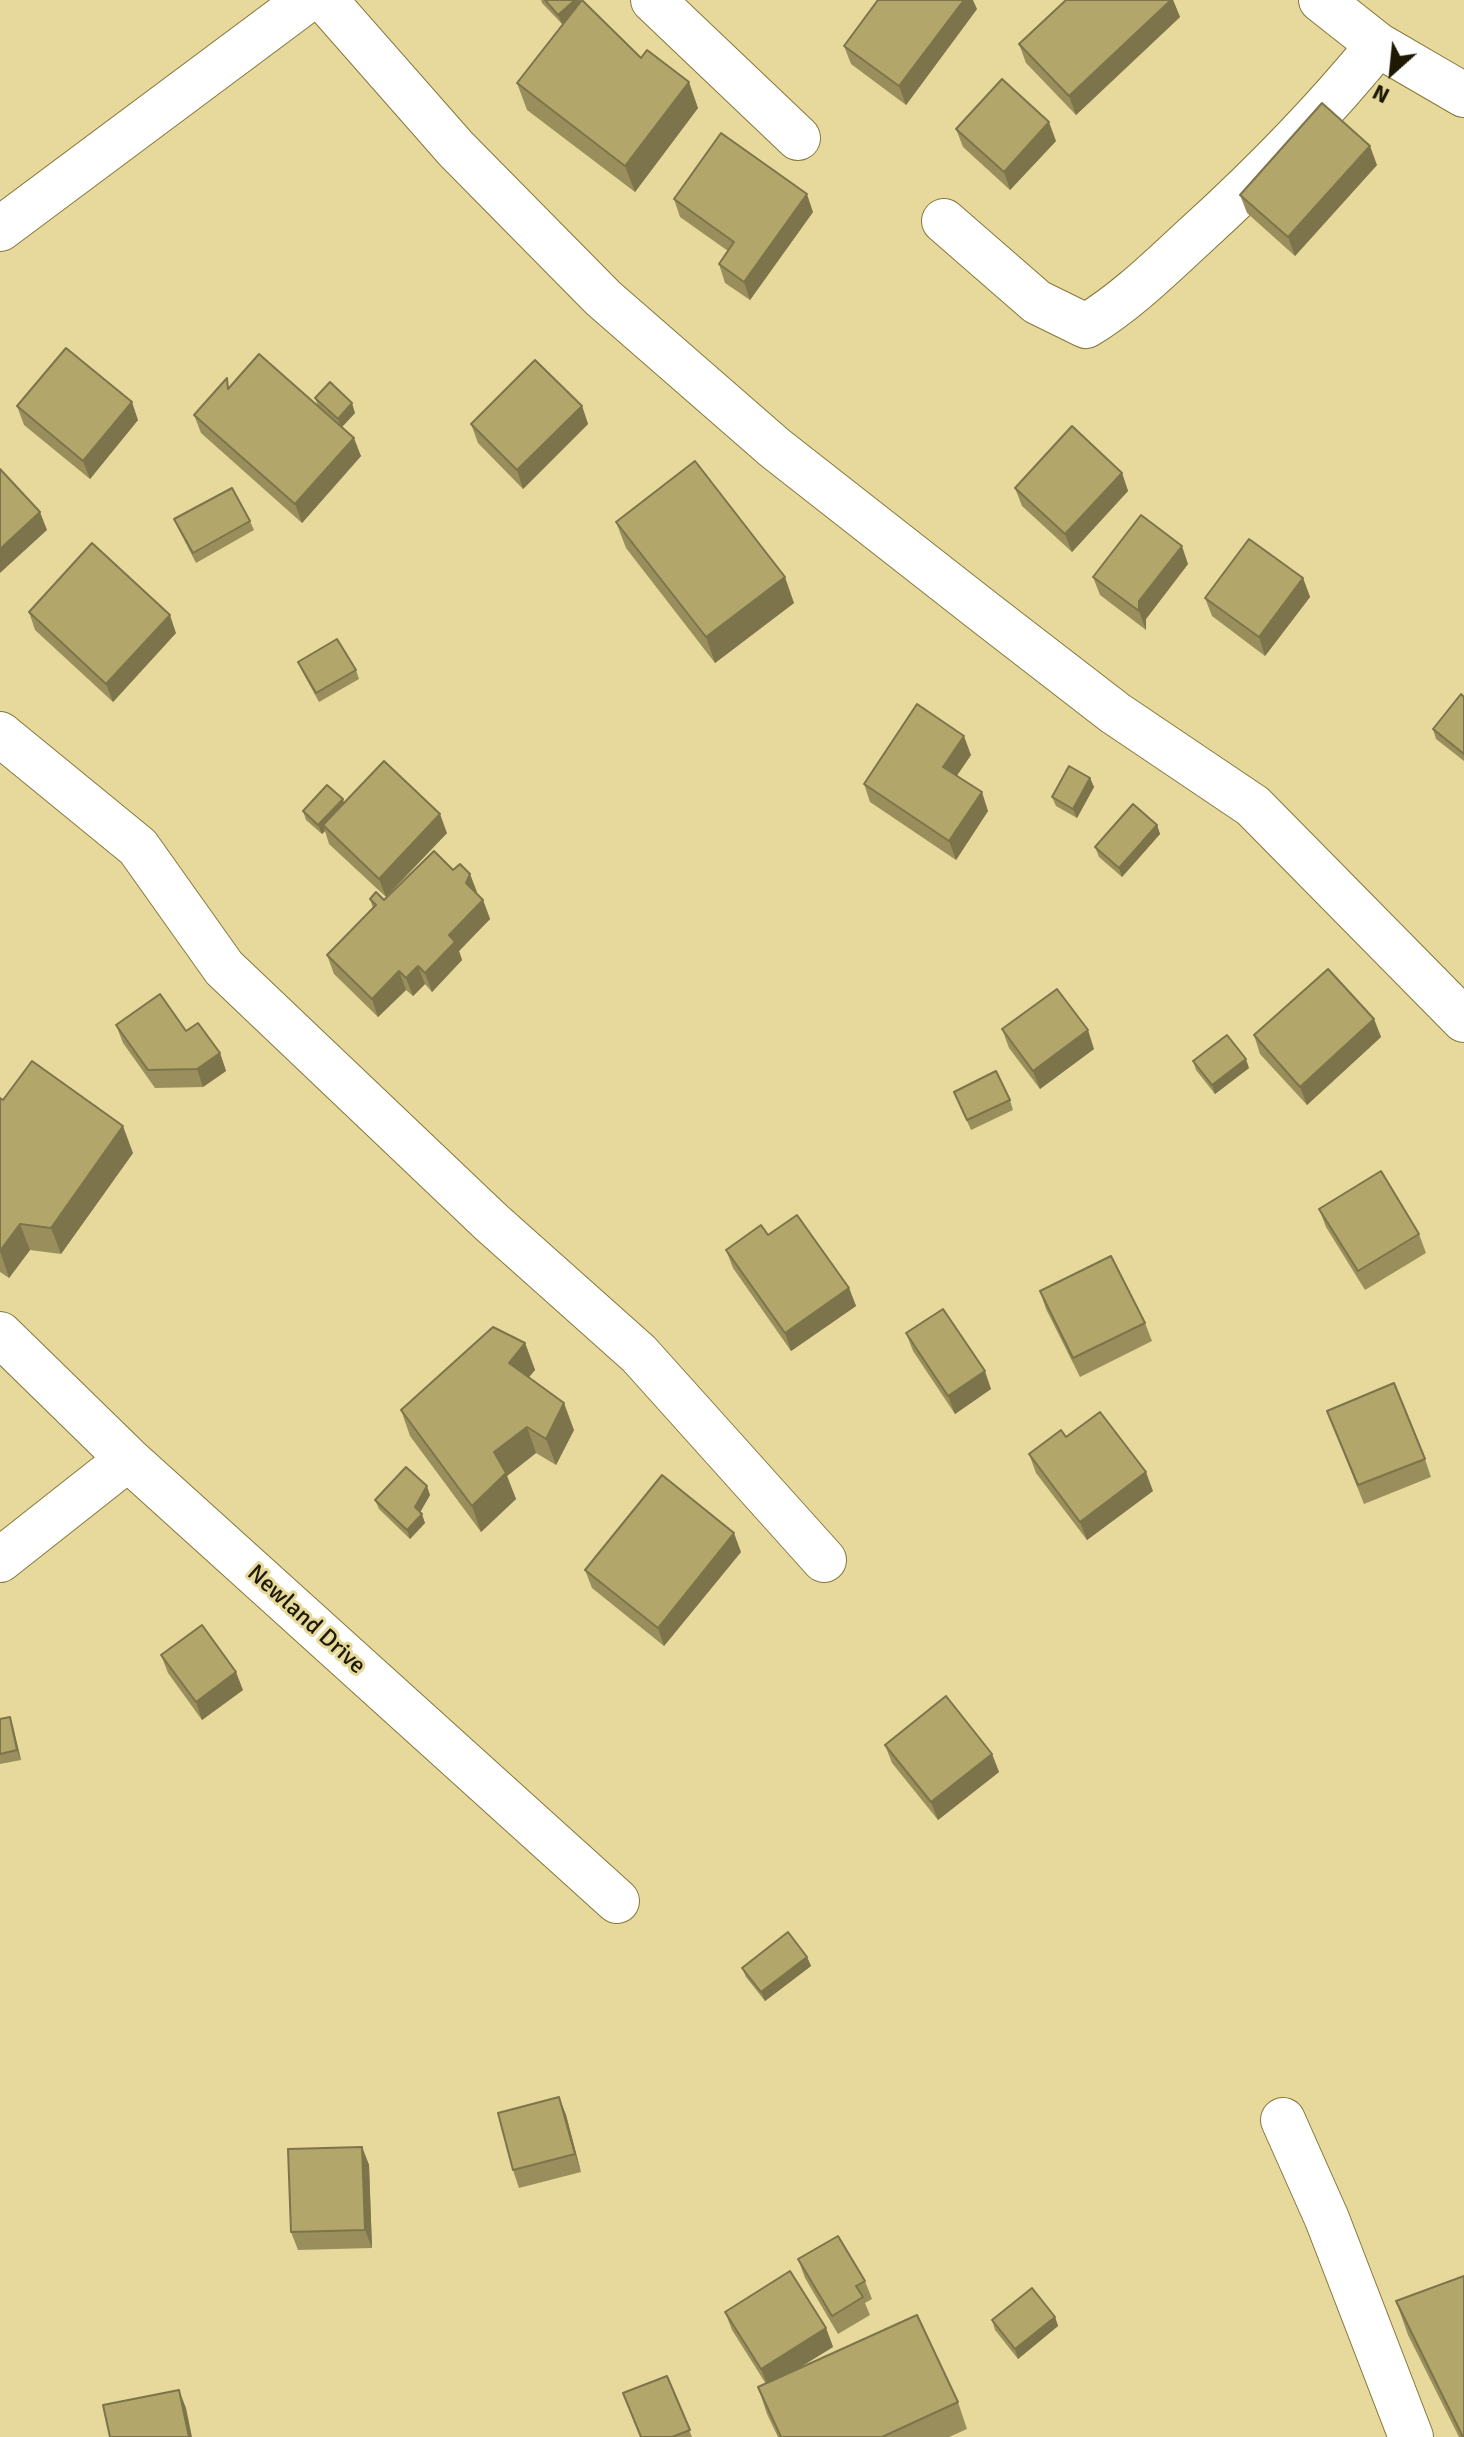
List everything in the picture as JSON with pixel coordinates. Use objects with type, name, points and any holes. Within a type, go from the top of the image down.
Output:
[{"type":"street","points":[[0,229],[307,0]]},
{"type":"street","points":[[325,0],[456,149],[603,298],[775,448],[995,620],[1115,713],[1253,806],[1464,1020]]},
{"type":"street","points":[[653,0],[798,138]]},
{"type":"street","points":[[1321,0],[1378,45],[1464,95]]},
{"type":"street","points":[[944,221],[1037,302],[1086,326],[1119,306],[1319,118],[1378,45]]},
{"type":"street","points":[[0,734],[138,847],[224,968],[491,1222],[639,1354],[824,1560]]},
{"type":"street","name":"Newland Drive","points":[[0,1334],[128,1459],[617,1901]]},
{"type":"street","points":[[0,1560],[128,1459]]},
{"type":"street","points":[[1283,2120],[1327,2219],[1411,2437]]},
{"type":"building","points":[[545,0],[575,0],[558,15]]},
{"type":"building","points":[[582,0],[641,58],[647,50],[689,82],[625,166],[517,83]]},
{"type":"building","points":[[878,0],[964,0],[899,86],[844,46]]},
{"type":"building","points":[[1066,0],[1171,0],[1069,96],[1019,44]]},
{"type":"building","points":[[1002,79],[1049,122],[1004,172],[956,129]]},
{"type":"building","points":[[1322,103],[1370,146],[1288,237],[1240,195]]},
{"type":"building","points":[[721,133],[807,194],[744,282],[719,264],[734,242],[674,199]]},
{"type":"building","points":[[66,348],[132,402],[83,461],[17,406]]},
{"type":"building","points":[[259,354],[354,438],[295,504],[194,415],[227,378],[228,389]]},
{"type":"building","points":[[535,360],[582,406],[517,470],[471,424]]},
{"type":"building","points":[[330,382],[352,403],[338,419],[315,398]]},
{"type":"building","points":[[1072,426],[1122,473],[1065,534],[1015,488]]},
{"type":"building","points":[[695,461],[785,577],[706,637],[616,522]]},
{"type":"building","points":[[0,469],[40,512],[0,549]]},
{"type":"building","points":[[232,488],[250,521],[193,553],[174,519]]},
{"type":"building","points":[[1141,515],[1182,546],[1139,601],[1139,611],[1093,577]]},
{"type":"building","points":[[1249,539],[1303,578],[1259,637],[1205,598]]},
{"type":"building","points":[[92,543],[170,615],[106,684],[29,612]]},
{"type":"building","points":[[337,639],[356,670],[316,693],[298,662]]},
{"type":"building","points":[[1461,694],[1464,697],[1464,754],[1433,729]]},
{"type":"building","points":[[917,704],[964,736],[943,767],[982,792],[949,841],[864,784]]},
{"type":"building","points":[[384,761],[440,814],[379,879],[323,825]]},
{"type":"building","points":[[1069,766],[1090,778],[1073,809],[1052,797]]},
{"type":"building","points":[[327,785],[343,799],[318,825],[303,811]]},
{"type":"building","points":[[1133,804],[1157,825],[1119,868],[1095,847]]},
{"type":"building","points":[[434,851],[453,870],[460,864],[470,874],[466,883],[483,900],[449,935],[455,942],[425,973],[418,966],[406,978],[399,971],[372,999],[327,955],[376,905],[370,899],[376,892],[384,900]]},
{"type":"building","points":[[1328,969],[1374,1019],[1300,1087],[1254,1035]]},
{"type":"building","points":[[1057,989],[1088,1030],[1033,1071],[1002,1029]]},
{"type":"building","points":[[160,994],[186,1031],[198,1023],[220,1053],[197,1069],[148,1070],[116,1025]]},
{"type":"building","points":[[1227,1035],[1246,1059],[1212,1085],[1193,1061]]},
{"type":"building","points":[[32,1061],[123,1126],[51,1228],[20,1224],[0,1251],[0,1098],[3,1100]]},
{"type":"building","points":[[996,1071],[1010,1100],[967,1120],[954,1092]]},
{"type":"building","points":[[1381,1171],[1419,1234],[1358,1271],[1319,1209]]},
{"type":"building","points":[[797,1215],[849,1288],[785,1333],[726,1250],[761,1225],[768,1235]]},
{"type":"building","points":[[1111,1256],[1145,1323],[1073,1358],[1040,1291]]},
{"type":"building","points":[[943,1309],[985,1371],[948,1396],[906,1333]]},
{"type":"building","points":[[493,1327],[525,1343],[509,1363],[564,1403],[546,1439],[527,1427],[494,1452],[506,1473],[472,1506],[401,1410]]},
{"type":"building","points":[[1394,1383],[1425,1459],[1358,1485],[1327,1411]]},
{"type":"building","points":[[1100,1412],[1146,1472],[1080,1522],[1029,1454],[1061,1430],[1066,1437]]},
{"type":"building","points":[[406,1467],[427,1486],[415,1507],[422,1514],[407,1530],[375,1500]]},
{"type":"building","points":[[662,1475],[734,1533],[658,1628],[585,1570]]},
{"type":"building","points":[[202,1625],[236,1672],[196,1702],[161,1655]]},
{"type":"building","points":[[946,1696],[992,1754],[931,1802],[885,1745]]},
{"type":"building","points":[[10,1717],[17,1750],[0,1754],[0,1719]]},
{"type":"building","points":[[788,1932],[807,1957],[761,1992],[742,1968]]},
{"type":"building","points":[[559,2097],[575,2154],[513,2170],[498,2113]]},
{"type":"building","points":[[362,2147],[365,2230],[291,2232],[288,2149]]},
{"type":"building","points":[[838,2236],[865,2281],[856,2286],[863,2297],[832,2316],[798,2259]]},
{"type":"building","points":[[790,2271],[826,2328],[761,2369],[725,2312]]},
{"type":"building","points":[[1464,2276],[1464,2437],[1463,2437],[1396,2301]]},
{"type":"building","points":[[1032,2288],[1055,2317],[1015,2349],[992,2320]]},
{"type":"building","points":[[917,2315],[958,2402],[882,2437],[781,2437],[758,2387]]},
{"type":"building","points":[[667,2376],[690,2430],[672,2437],[641,2437],[623,2393]]},
{"type":"building","points":[[179,2390],[189,2437],[110,2437],[103,2405]]}]
